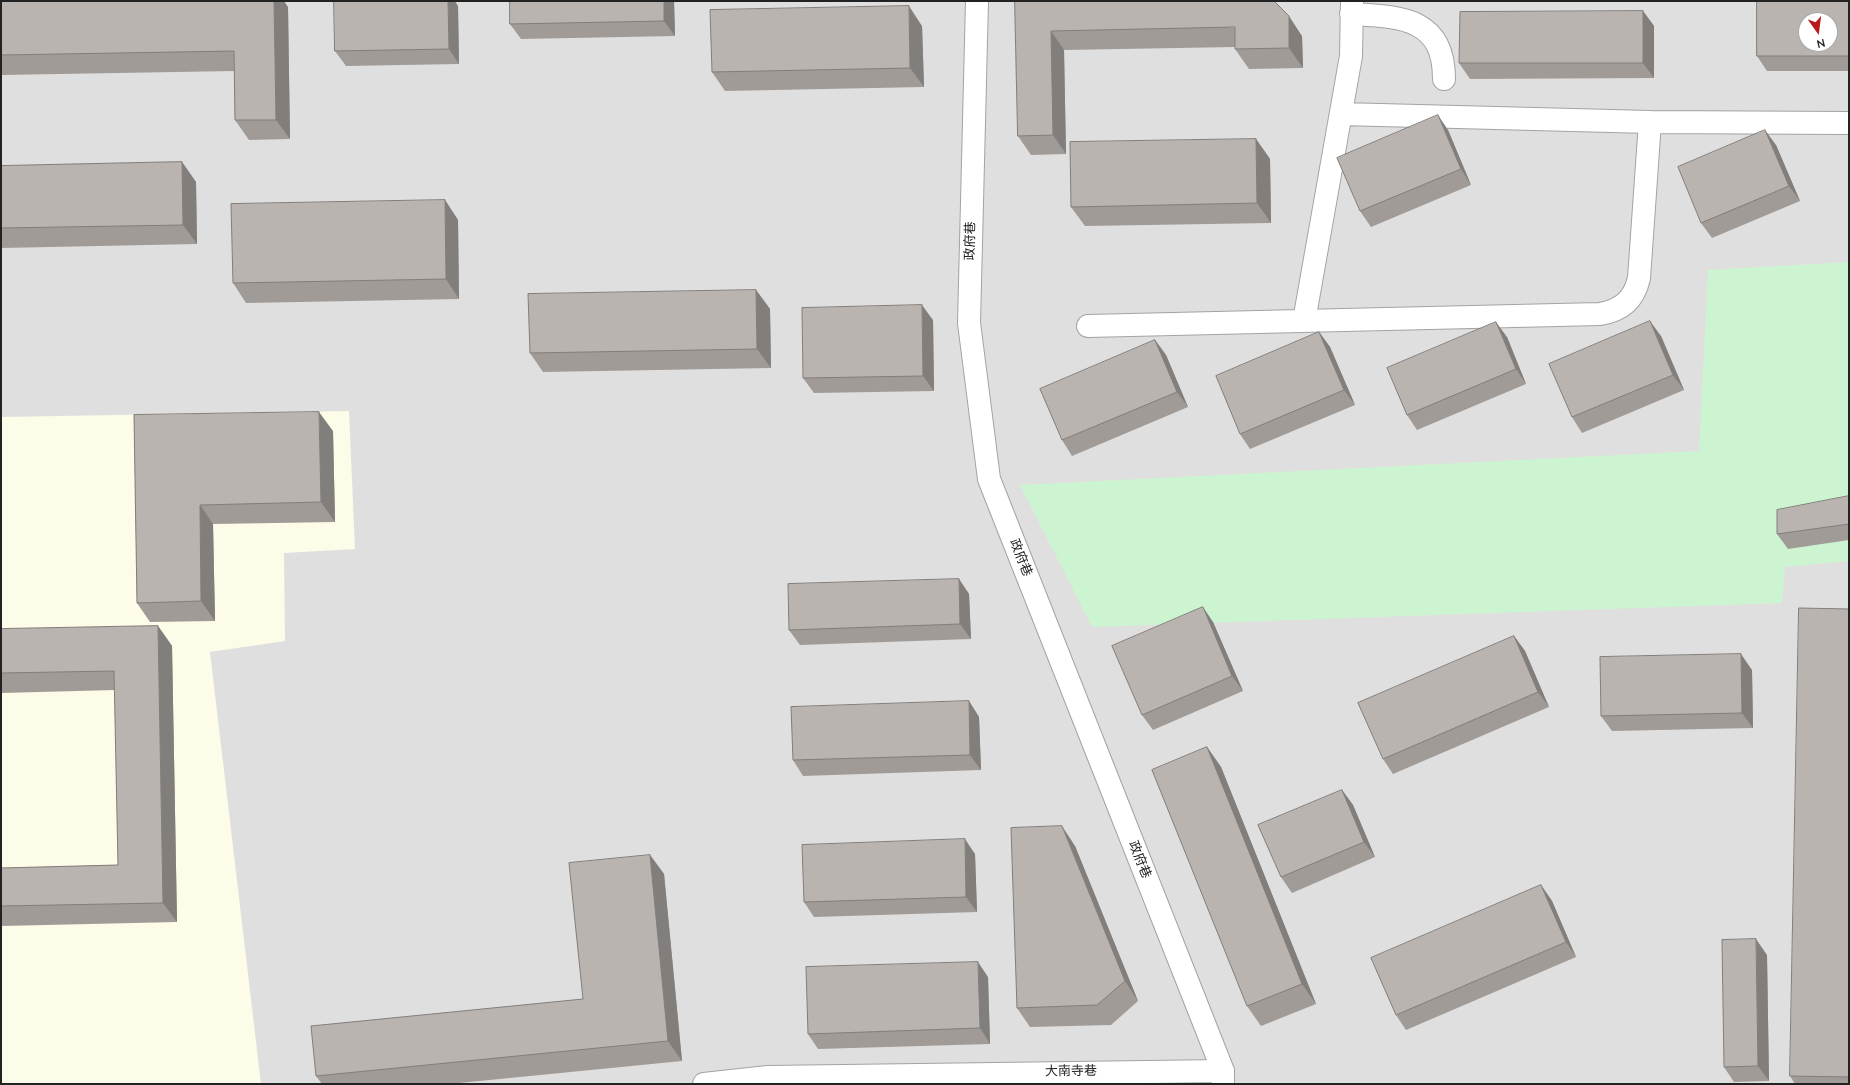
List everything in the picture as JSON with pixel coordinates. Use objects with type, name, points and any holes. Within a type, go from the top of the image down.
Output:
[{"type":"street","name":"政府巷","points":[[977,1],[969,323],[989,478],[1223,1078]]},
{"type":"street","points":[[1304,321],[1351,56],[1352,7],[1402,18],[1423,28],[1433,38],[1440,51],[1444,65],[1444,79]]},
{"type":"street","points":[[1341,114],[1650,122],[1849,123]]},
{"type":"street","points":[[1088,326],[1600,314],[1612,312],[1623,306],[1636,289],[1639,278],[1650,122]]},
{"type":"street","name":"大南寺巷","points":[[704,1084],[776,1077],[1182,1070],[1223,1078]]},
{"type":"shaded area","points":[[1,1],[1849,1],[1849,1084],[1,1084]]},
{"type":"shaded area","points":[[349,411],[355,549],[284,553],[285,641],[210,652],[261,1084],[1,1084],[1,417]]},
{"type":"green space","points":[[1849,262],[1849,561],[1785,567],[1782,603],[1092,627],[1020,485],[1699,451],[1708,270]]},
{"type":"building","points":[[1,1],[274,1],[276,120],[235,120],[234,51],[1,55]]},
{"type":"building","points":[[334,1],[448,1],[449,49],[335,51]]},
{"type":"building","points":[[510,1],[664,1],[664,21],[510,24]]},
{"type":"building","points":[[1015,1],[1274,1],[1289,16],[1289,48],[1235,49],[1235,27],[1051,31],[1053,135],[1018,136]]},
{"type":"building","points":[[1757,1],[1849,1],[1849,56],[1757,56]]},
{"type":"building","points":[[909,6],[910,68],[712,72],[710,10]]},
{"type":"building","points":[[1643,11],[1643,63],[1459,63],[1460,12]]},
{"type":"building","points":[[1438,115],[1461,169],[1360,211],[1337,158]]},
{"type":"building","points":[[1765,130],[1789,186],[1701,223],[1678,167]]},
{"type":"building","points":[[1256,139],[1257,203],[1071,207],[1070,142]]},
{"type":"building","points":[[182,162],[183,225],[1,228],[1,166]]},
{"type":"building","points":[[445,200],[446,279],[233,283],[231,204]]},
{"type":"building","points":[[756,290],[757,349],[530,353],[528,294]]},
{"type":"building","points":[[922,305],[923,376],[803,378],[802,308]]},
{"type":"building","points":[[1650,321],[1673,375],[1572,417],[1549,364]]},
{"type":"building","points":[[1496,322],[1516,369],[1407,415],[1387,368]]},
{"type":"building","points":[[1319,332],[1344,390],[1240,434],[1216,376]]},
{"type":"building","points":[[1155,340],[1177,392],[1062,440],[1040,389]]},
{"type":"building","points":[[319,412],[321,502],[200,505],[201,601],[137,603],[134,415]]},
{"type":"building","points":[[1849,496],[1849,524],[1777,534],[1777,510]]},
{"type":"building","points":[[959,579],[960,624],[789,630],[788,584]]},
{"type":"building","points":[[1203,607],[1232,676],[1142,715],[1112,646]]},
{"type":"building","points":[[1799,608],[1849,609],[1849,1077],[1790,1076]]},
{"type":"building","points":[[158,626],[163,903],[1,906],[1,868],[118,865],[114,671],[1,673],[1,629]]},
{"type":"building","points":[[1514,636],[1538,692],[1383,759],[1358,703]]},
{"type":"building","points":[[1741,654],[1742,713],[1601,716],[1600,657]]},
{"type":"building","points":[[969,701],[970,755],[793,760],[791,707]]},
{"type":"building","points":[[1207,747],[1302,984],[1247,1006],[1152,770]]},
{"type":"building","points":[[1342,790],[1364,842],[1281,877],[1258,825]]},
{"type":"building","points":[[1062,826],[1125,981],[1097,1005],[1017,1008],[1011,828]]},
{"type":"building","points":[[965,839],[966,897],[804,902],[802,845]]},
{"type":"building","points":[[650,855],[668,1041],[316,1076],[311,1026],[583,999],[569,863]]},
{"type":"building","points":[[1541,885],[1566,942],[1396,1015],[1371,958]]},
{"type":"building","points":[[1756,939],[1758,1066],[1724,1067],[1722,940]]},
{"type":"building","points":[[978,962],[980,1028],[808,1034],[806,967]]}]
